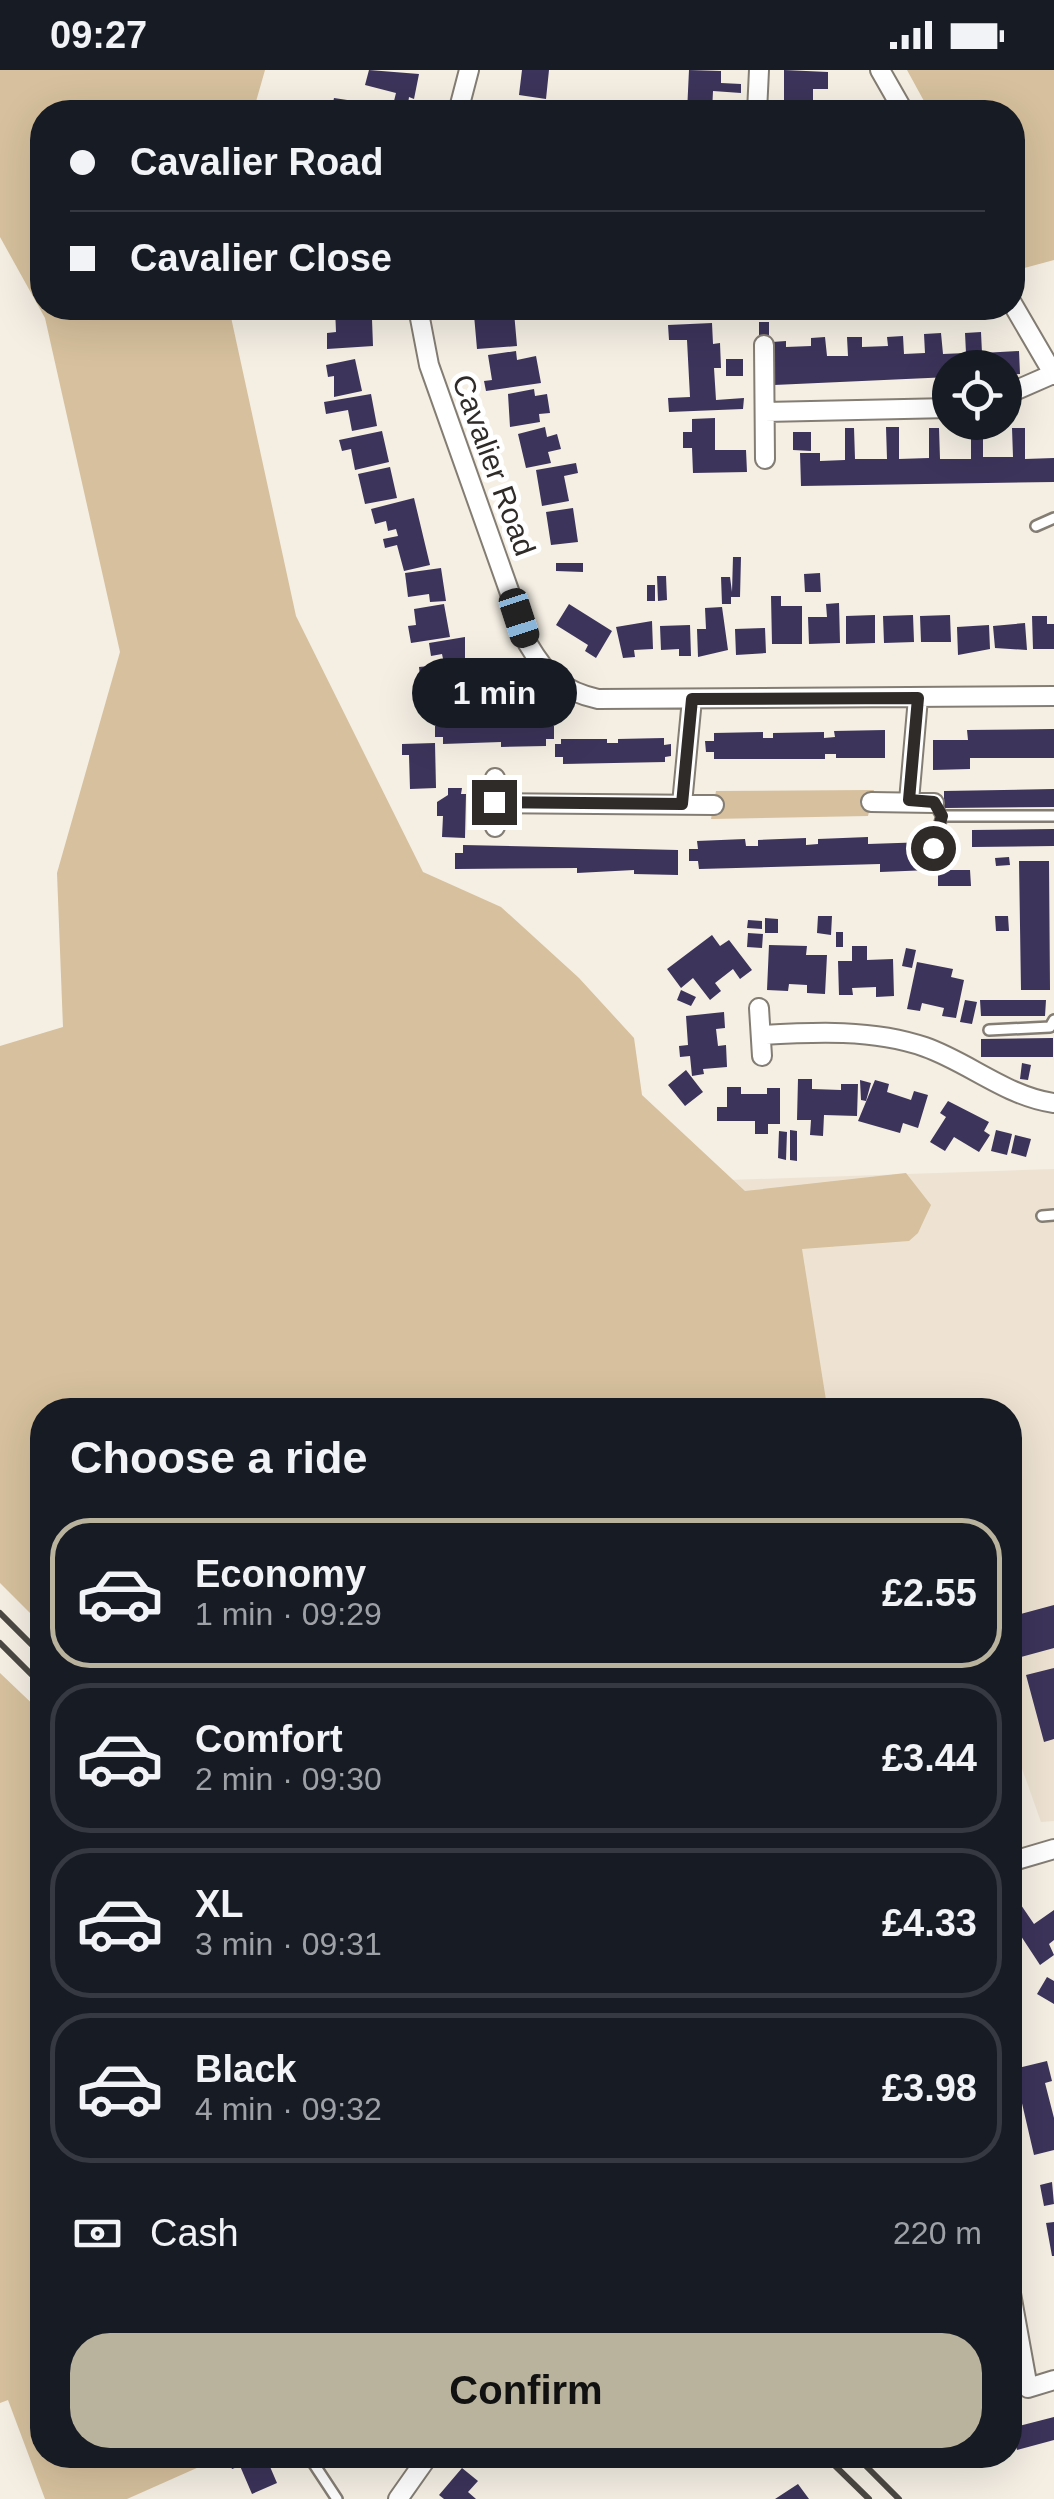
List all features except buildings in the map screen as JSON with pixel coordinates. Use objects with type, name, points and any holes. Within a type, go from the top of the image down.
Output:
[{"type":"street","points":[[461,100],[469,70]]},
{"type":"street","points":[[758,100],[759,70]]},
{"type":"street","points":[[880,70],[897,100]]},
{"type":"street","name":"Cavalier Road","points":[[420,320],[429,365],[528,644],[545,672],[568,692],[598,699],[1054,696]]},
{"type":"street","points":[[1022,320],[1054,375],[1022,388]]},
{"type":"street","points":[[764,345],[765,459]]},
{"type":"street","points":[[764,412],[932,408]]},
{"type":"street","points":[[909,800],[918,698]]},
{"type":"street","points":[[682,804],[692,699]]},
{"type":"street","points":[[494,778],[496,826]]},
{"type":"street","points":[[872,802],[909,800],[938,809]]},
{"type":"street","points":[[494,802],[714,805]]},
{"type":"street","points":[[759,1008],[762,1056]]},
{"type":"street","points":[[760,1035],[809,1032],[898,1039],[927,1048],[1023,1094],[1054,1103]]},
{"type":"street","points":[[1022,1858],[1054,1849]]},
{"type":"street","points":[[1022,2355],[1028,2388],[1054,2380]]},
{"type":"street","points":[[398,2499],[420,2468]]},
{"type":"lane","points":[[1036,526],[1054,518]]},
{"type":"lane","points":[[933,848],[938,809],[1054,816]]},
{"type":"lane","points":[[989,1030],[1050,1027],[1054,1020]]},
{"type":"lane","points":[[1042,1216],[1054,1215]]},
{"type":"lane","points":[[317,2468],[337,2499]]},
{"type":"shaded area","points":[[0,70],[265,70],[256,100],[30,100],[30,291],[0,237]]},
{"type":"shaded area","points":[[907,70],[1054,70],[1054,260],[1025,268],[1025,100],[923,100]]},
{"type":"shaded area","points":[[45,320],[232,320],[296,616],[423,872],[501,907],[579,978],[634,1038],[642,1095],[745,1191],[906,1173],[931,1205],[918,1233],[909,1241],[802,1249],[826,1398],[30,1398],[30,1613],[0,1583],[0,1046],[63,1027],[57,873],[120,652]]},
{"type":"shaded area","points":[[874,790],[868,816],[711,819],[716,791]]},
{"type":"shaded area","points":[[1054,1169],[1054,1821],[1041,1822],[1022,1769],[1022,1398],[800,1398],[729,1180]]},
{"type":"shaded area","points":[[0,1673],[30,1702],[30,2459],[8,2400],[0,2403]]},
{"type":"shaded area","points":[[33,2468],[197,2468],[127,2499],[45,2499]]},
{"type":"railway","points":[[0,1613],[30,1643]]},
{"type":"railway","points":[[0,1643],[30,1673]]},
{"type":"railway","points":[[837,2468],[869,2499]]},
{"type":"railway","points":[[868,2468],[899,2499]]},
{"type":"route","points":[[494,802],[682,804],[692,699],[918,698],[909,800],[934,802],[942,816],[933,848]]}]
